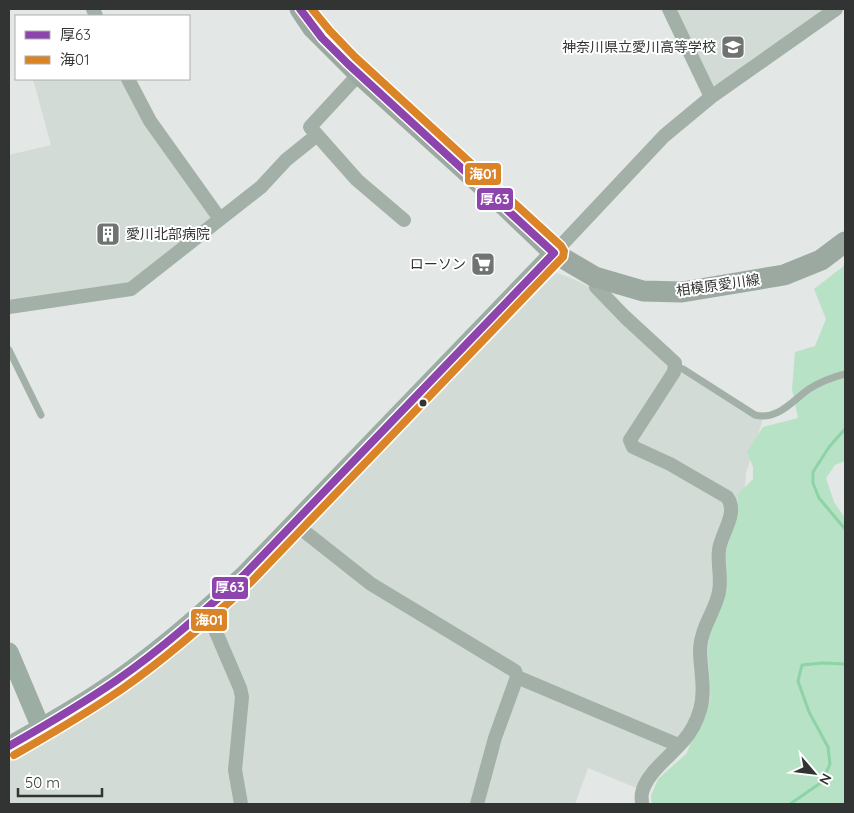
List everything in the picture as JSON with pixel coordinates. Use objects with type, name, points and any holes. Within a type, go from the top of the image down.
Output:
[{"type":"main road","name":"相模原愛川線","points":[[300,9],[312,27],[359,74],[554,253],[595,277],[644,291],[682,292],[784,275],[821,260],[845,242]]},
{"type":"street","points":[[669,9],[710,98]]},
{"type":"street","points":[[9,746],[98,694],[204,611],[244,575],[295,524],[664,136],[710,98],[836,9]]},
{"type":"street","points":[[359,74],[310,127],[357,180],[404,220]]},
{"type":"street","points":[[129,80],[150,121],[220,219]]},
{"type":"street","points":[[9,307],[131,289],[261,187],[286,160],[317,135]]},
{"type":"street","points":[[595,277],[596,287],[675,363],[674,372],[630,440],[633,447],[670,464],[727,497],[731,502],[731,511],[719,549],[720,584],[718,596],[703,631],[700,649],[703,687],[700,710],[692,729],[684,741],[678,745],[647,781],[642,792],[642,804]]},
{"type":"street","points":[[295,524],[371,584],[515,671],[517,677],[495,738],[477,804]]},
{"type":"street","points":[[204,611],[213,625],[240,688],[242,697],[236,770],[241,804]]},
{"type":"street","points":[[9,652],[41,728]]},
{"type":"street","points":[[517,677],[678,745]]},
{"type":"lane","points":[[9,350],[41,415]]},
{"type":"lane","points":[[675,367],[683,369],[755,415],[765,416],[783,410],[800,396],[823,382],[845,374]]},
{"type":"shaded area","name":"神奈川県立愛川高等学校","points":[[674,9],[828,9],[717,86],[710,85]]},
{"type":"shaded area","points":[[33,80],[125,80],[213,216],[130,286],[9,303],[9,155],[51,145]]},
{"type":"shaded area","points":[[557,273],[589,287],[671,363],[763,419],[746,473],[743,516],[716,701],[689,746],[532,681],[520,669],[381,586],[309,528]]},
{"type":"shaded area","points":[[302,535],[509,674],[512,679],[472,804],[244,804],[240,768],[246,700],[214,620]]},
{"type":"shaded area","points":[[209,627],[239,695],[237,804],[9,804],[9,763],[90,713],[153,670]]},
{"type":"shaded area","points":[[526,684],[670,745],[639,789],[588,768],[575,804],[481,804],[520,687]]},
{"type":"green space","points":[[845,265],[845,461],[835,465],[826,478],[834,502],[845,518],[845,804],[652,804],[651,796],[658,779],[686,754],[711,699],[708,650],[710,632],[727,590],[726,551],[738,513],[738,494],[753,479],[753,467],[747,452],[763,427],[798,418],[792,389],[795,352],[815,346],[826,319],[814,289]]},
{"type":"waterway","points":[[845,429],[829,447],[813,472],[813,483],[819,498],[845,529]]},
{"type":"waterway","points":[[790,804],[822,782],[830,764],[828,747],[809,712],[798,681],[802,665],[822,663],[845,664]]},
{"type":"transit line","name":"厚63","points":[[9,746],[77,706],[134,668],[182,630],[244,575],[554,253],[348,64],[322,38],[300,9]]},
{"type":"transit line","name":"海01","points":[[14,755],[82,715],[139,677],[236,596],[563,257],[564,251],[561,246],[355,57],[312,9]]},
{"type":"place","name":"神奈川県立愛川高等学校","points":[[733,47]]},
{"type":"place","name":"愛川北部病院","points":[[108,234]]},
{"type":"place","name":"ローソン","points":[[483,264]]}]
